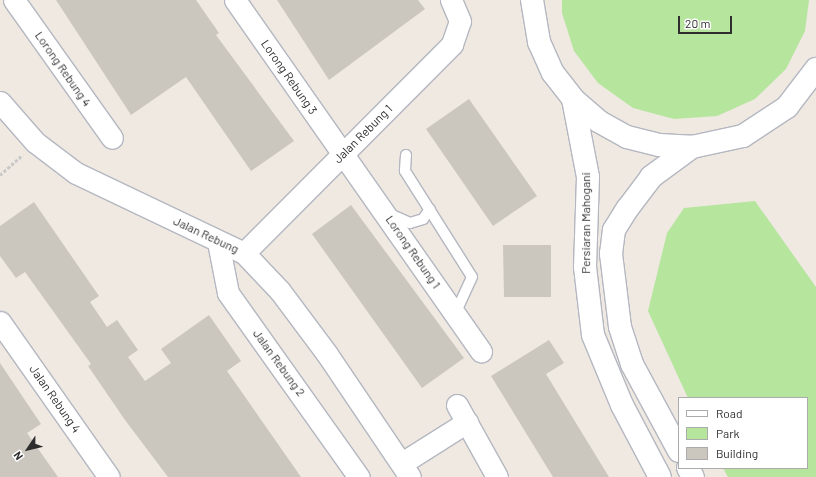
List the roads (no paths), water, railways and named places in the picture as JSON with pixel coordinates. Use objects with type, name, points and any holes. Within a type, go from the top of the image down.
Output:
[{"type":"main road","points":[[532,0],[539,42],[553,73],[573,99],[598,121],[627,137],[659,145],[692,147],[743,136],[810,90],[816,69]]},
{"type":"main road","name":"Persiaran Mahogani","points":[[573,99],[588,177],[585,267],[593,335],[622,405],[660,477]]},
{"type":"main road","name":"Persiaran Mahogani","points":[[678,449],[632,364],[620,327],[611,254],[614,230],[651,177],[692,147]]},
{"type":"street","name":"Lorong Rebung 4","points":[[14,0],[112,138]]},
{"type":"street","name":"Lorong Rebung 3","points":[[235,0],[342,154]]},
{"type":"street","name":"Jalan Rebung 1","points":[[244,253],[452,44],[460,21],[452,2]]},
{"type":"street","name":"Jalan Rebung","points":[[0,102],[35,142],[76,173],[218,242],[244,253],[280,291],[406,470]]},
{"type":"street","name":"Lorong Rebung 1","points":[[342,154],[481,351]]},
{"type":"street","name":"Jalan Rebung 2","points":[[218,242],[228,294],[359,477]]},
{"type":"street","name":"Jalan Rebung 4","points":[[0,322],[109,477]]},
{"type":"street","points":[[406,470],[462,414],[497,477]]},
{"type":"lane","points":[[406,155],[405,171],[472,277],[455,314]]},
{"type":"lane","points":[[384,212],[410,223],[423,219],[430,209]]}]
